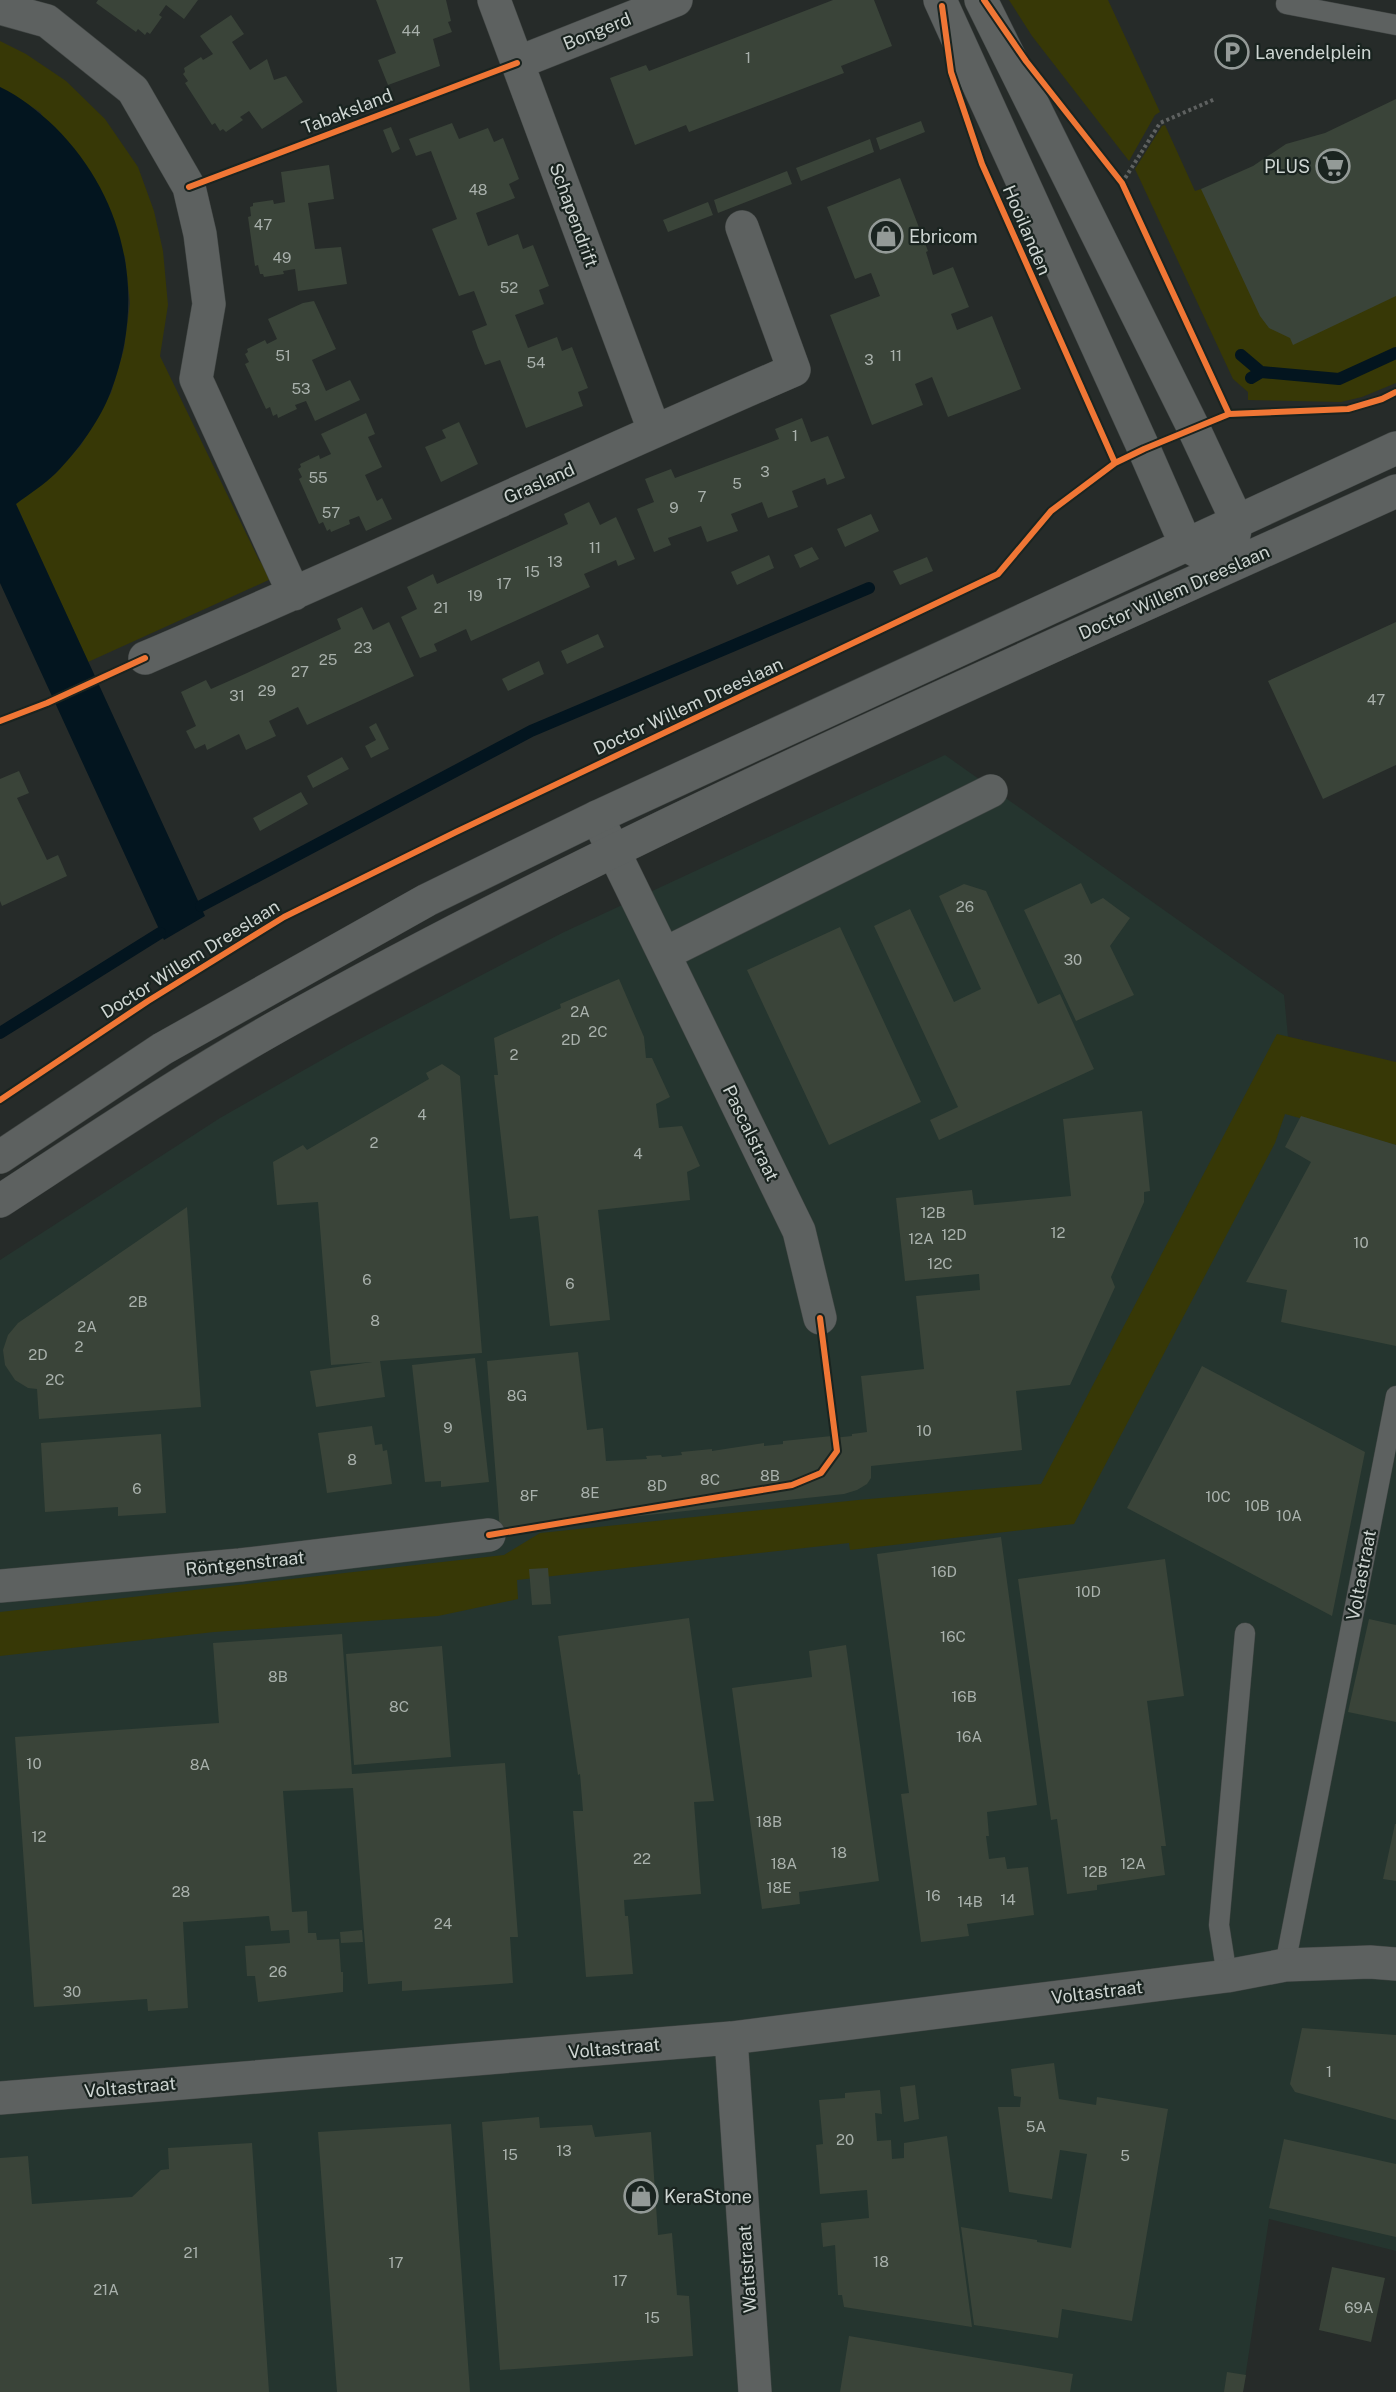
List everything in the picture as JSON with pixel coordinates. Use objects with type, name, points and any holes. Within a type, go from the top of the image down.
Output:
[{"type":"street","name":"Schapendrift","points":[[494,0],[654,430]]},
{"type":"street","name":"Bongerd","points":[[517,63],[676,0]]},
{"type":"street","name":"Hooilanden","points":[[939,0],[1186,545]]},
{"type":"street","points":[[981,0],[1193,427],[1237,521],[1227,568],[1186,545]]},
{"type":"street","points":[[0,8],[47,21],[134,90],[189,187],[200,234],[209,304],[196,379],[294,594]]},
{"type":"street","name":"Grasland","points":[[145,658],[294,594],[654,430],[794,370],[742,227]]},
{"type":"street","name":"Doctor Willem Dreeslaan","points":[[0,1157],[162,1048],[427,900],[597,817],[1396,448]]},
{"type":"street","name":"Doctor Willem Dreeslaan","points":[[0,1202],[177,1086],[278,1026],[452,932],[814,756],[1396,491]]},
{"type":"street","points":[[664,954],[991,791]]},
{"type":"street","name":"Pascalstraat","points":[[597,817],[799,1231],[820,1318]]},
{"type":"street","name":"Röntgenstraat","points":[[0,1586],[240,1565],[489,1535]]},
{"type":"street","name":"Voltastraat","points":[[0,2098],[731,2038],[1227,1976],[1285,1965],[1370,1962],[1396,1964]]},
{"type":"street","name":"Wattstraat","points":[[731,2038],[755,2392]]},
{"type":"lane","points":[[1286,4],[1396,25]]},
{"type":"lane","name":"Voltastraat","points":[[1285,1965],[1396,1396]]},
{"type":"lane","points":[[1227,1976],[1220,1925],[1245,1633]]},
{"type":"path","points":[[1122,183],[1160,123],[1215,99]]},
{"type":"path","points":[[1115,174],[1127,193]]},
{"type":"shaded area","points":[[1009,0],[1108,0],[1160,112],[1155,115],[1129,161],[1032,36]]},
{"type":"shaded area","points":[[0,41],[26,54],[66,81],[105,119],[138,167],[154,211],[163,251],[168,305],[160,356],[259,560],[273,578],[88,662],[16,504],[55,474],[81,445],[111,393],[124,349],[130,303],[125,257],[40,112],[0,87]]},
{"type":"shaded area","points":[[1165,125],[1195,191],[1201,189],[1396,294],[1396,383],[1362,397],[1341,402],[1248,400],[1248,392],[1233,379],[1135,169],[1162,126]]},
{"type":"shaded area","points":[[945,755],[1284,995],[1291,1068],[1396,1113],[1396,2251],[1269,2219],[1243,2392],[0,2392],[0,1260],[220,1118],[348,1045],[562,933]]},
{"type":"shaded area","points":[[1277,1034],[1396,1062],[1396,1145],[1285,1114],[1275,1143],[1074,1524],[850,1550],[849,1543],[517,1580],[518,1599],[438,1616],[214,1632],[0,1656],[0,1612],[504,1555],[540,1533],[858,1500],[1041,1484]]},
{"type":"water","points":[[0,87],[22,100],[55,127],[79,155],[99,185],[113,217],[123,250],[128,285],[127,320],[122,356],[107,402],[88,435],[64,465],[47,482],[16,504],[205,916],[164,940],[0,583]]},
{"type":"building","points":[[98,0],[198,0],[184,19],[166,5],[159,15],[162,17],[150,34],[147,32],[145,35],[138,29],[136,32],[96,3]]},
{"type":"building","points":[[376,0],[446,0],[451,21],[448,22],[452,32],[433,39],[440,66],[388,85],[378,60],[396,53]]},
{"type":"building","points":[[833,0],[874,0],[892,46],[841,66],[844,73],[689,132],[686,125],[635,145],[610,78],[646,65],[649,71]]},
{"type":"building","points":[[231,15],[244,34],[232,42],[250,70],[267,59],[274,80],[286,76],[303,102],[262,129],[249,111],[240,117],[243,120],[226,132],[223,129],[220,131],[215,123],[212,125],[185,83],[188,81],[183,74],[184,68],[201,57],[203,60],[213,54],[200,36]]},
{"type":"building","points":[[1396,99],[1396,296],[1293,345],[1290,338],[1269,328],[1260,316],[1201,189],[1253,166],[1286,144],[1325,133]]},
{"type":"building","points":[[921,121],[925,132],[880,150],[876,138]]},
{"type":"building","points":[[452,123],[459,139],[488,128],[494,142],[503,138],[519,179],[509,184],[515,198],[476,213],[488,246],[518,234],[523,249],[533,245],[549,286],[539,290],[544,304],[515,315],[528,348],[557,337],[562,351],[572,347],[588,388],[578,392],[583,406],[526,428],[500,360],[485,365],[478,348],[472,331],[487,325],[474,291],[459,296],[432,229],[457,219],[431,151],[416,156],[409,139]]},
{"type":"building","points":[[391,127],[400,149],[392,153],[383,130]]},
{"type":"building","points":[[870,139],[874,152],[801,181],[796,168]]},
{"type":"building","points":[[329,165],[334,199],[308,203],[315,249],[341,247],[347,284],[298,291],[295,269],[283,271],[284,274],[264,277],[260,274],[258,265],[255,266],[248,217],[251,216],[250,207],[253,203],[273,200],[274,204],[285,202],[281,172]]},
{"type":"building","points":[[787,171],[792,184],[718,213],[714,200]]},
{"type":"building","points":[[900,178],[928,251],[926,252],[933,275],[953,267],[969,307],[951,314],[957,330],[992,316],[1021,389],[948,417],[932,377],[915,384],[923,405],[872,425],[830,315],[880,296],[871,273],[855,279],[827,207]]},
{"type":"building","points":[[708,202],[713,215],[668,232],[663,220]]},
{"type":"building","points":[[314,301],[336,349],[312,360],[326,391],[350,380],[360,400],[315,421],[306,401],[295,405],[297,409],[278,418],[277,414],[273,416],[270,407],[266,409],[245,364],[249,362],[245,354],[248,352],[247,349],[265,340],[267,344],[277,339],[268,319],[303,303]]},
{"type":"building","points":[[366,413],[375,434],[368,437],[382,467],[365,475],[377,501],[382,498],[392,519],[366,531],[359,516],[349,520],[350,524],[331,532],[330,529],[327,531],[323,522],[319,524],[299,479],[302,477],[298,469],[301,467],[300,464],[319,455],[320,459],[331,454],[321,434]]},
{"type":"building","points":[[802,418],[811,442],[828,436],[845,478],[827,485],[825,478],[792,491],[798,507],[768,518],[762,502],[731,514],[738,531],[707,542],[701,526],[668,538],[671,545],[654,552],[637,509],[654,502],[645,479],[671,469],[675,478],[779,439],[775,429]]},
{"type":"building","points":[[459,422],[478,464],[441,482],[425,447],[446,438],[442,430]]},
{"type":"building","points":[[589,502],[600,525],[616,517],[635,559],[618,566],[616,560],[584,574],[590,587],[471,641],[466,629],[434,644],[437,651],[420,658],[401,617],[417,609],[407,587],[433,574],[437,584],[568,524],[564,514]]},
{"type":"building","points":[[871,514],[879,531],[845,547],[837,529]]},
{"type":"building","points":[[812,547],[819,559],[800,568],[794,555]]},
{"type":"building","points":[[769,555],[774,568],[737,585],[731,572]]},
{"type":"building","points":[[927,557],[933,571],[900,585],[893,571]]},
{"type":"building","points":[[362,607],[373,630],[389,622],[414,676],[307,725],[298,707],[269,721],[276,736],[246,750],[239,734],[207,750],[205,744],[195,749],[186,731],[196,726],[181,692],[206,680],[211,689],[341,629],[337,619]]},
{"type":"building","points":[[1396,622],[1396,765],[1323,799],[1268,681]]},
{"type":"building","points":[[598,634],[604,647],[567,664],[561,651]]},
{"type":"building","points":[[539,661],[544,674],[508,691],[502,679]]},
{"type":"building","points":[[376,723],[389,749],[371,758],[365,746],[376,740],[369,727]]},
{"type":"building","points":[[342,757],[349,769],[313,788],[307,776]]},
{"type":"building","points":[[19,771],[29,793],[17,798],[47,860],[58,855],[67,876],[2,906],[0,901],[0,779]]},
{"type":"building","points":[[301,792],[308,804],[260,831],[253,818]]},
{"type":"building","points":[[1081,883],[1091,904],[1103,898],[1130,918],[1110,946],[1134,995],[1076,1021],[1024,910]]},
{"type":"building","points":[[964,884],[986,891],[1038,1004],[1060,994],[1094,1069],[939,1140],[930,1120],[958,1107],[874,926],[910,909],[954,1002],[981,989],[939,896]]},
{"type":"building","points":[[840,927],[921,1102],[829,1145],[747,970]]},
{"type":"building","points":[[619,979],[644,1037],[646,1058],[652,1058],[670,1097],[656,1104],[659,1128],[682,1126],[700,1166],[687,1172],[690,1200],[598,1210],[610,1320],[550,1326],[538,1216],[510,1219],[494,1075],[498,1075],[494,1038],[561,1008],[560,1004]]},
{"type":"building","points":[[442,1064],[460,1076],[482,1353],[380,1361],[385,1397],[316,1407],[310,1371],[372,1362],[331,1365],[318,1202],[277,1205],[273,1162],[303,1145],[307,1150],[429,1079],[426,1073]]},
{"type":"building","points":[[1142,1111],[1150,1191],[1144,1192],[1144,1202],[1111,1277],[1115,1287],[1070,1385],[1016,1391],[1022,1450],[871,1466],[871,1478],[867,1484],[844,1494],[500,1531],[487,1361],[578,1352],[587,1430],[603,1428],[606,1461],[647,1459],[646,1456],[682,1455],[681,1452],[712,1449],[712,1451],[764,1443],[764,1446],[783,1444],[783,1441],[852,1436],[852,1434],[867,1432],[861,1376],[924,1369],[916,1296],[980,1290],[979,1274],[905,1281],[896,1198],[972,1190],[974,1205],[1071,1196],[1063,1119]]},
{"type":"building","points":[[1301,1116],[1396,1145],[1396,1346],[1281,1322],[1287,1290],[1246,1282],[1311,1162],[1285,1147]]},
{"type":"building","points":[[187,1207],[201,1407],[39,1419],[37,1389],[28,1388],[15,1380],[5,1365],[3,1350],[8,1335],[18,1323]]},
{"type":"building","points":[[475,1358],[489,1482],[441,1487],[441,1481],[425,1482],[412,1365]]},
{"type":"building","points":[[1202,1366],[1365,1452],[1332,1616],[1127,1508]]},
{"type":"building","points":[[372,1426],[375,1445],[382,1444],[383,1451],[387,1450],[392,1484],[327,1493],[318,1433]]},
{"type":"building","points":[[161,1434],[166,1513],[118,1516],[118,1507],[45,1512],[41,1443]]},
{"type":"building","points":[[1001,1537],[1037,1805],[987,1812],[989,1836],[986,1836],[989,1859],[1005,1857],[1007,1869],[1028,1867],[1034,1915],[967,1924],[969,1936],[921,1942],[901,1794],[909,1793],[877,1554]]},
{"type":"building","points":[[1165,1559],[1184,1696],[1147,1701],[1166,1846],[1161,1846],[1165,1875],[1097,1885],[1097,1890],[1067,1894],[1057,1819],[1051,1820],[1018,1579]]},
{"type":"building","points":[[548,1568],[551,1604],[532,1605],[529,1569]]},
{"type":"building","points":[[689,1618],[714,1801],[694,1802],[701,1894],[624,1900],[625,1916],[628,1916],[633,1974],[586,1977],[573,1811],[583,1811],[580,1774],[578,1775],[558,1636]]},
{"type":"building","points":[[1369,1619],[1396,1625],[1396,1722],[1348,1712]]},
{"type":"building","points":[[342,1634],[352,1774],[505,1763],[518,1937],[510,1937],[513,1983],[402,1991],[402,1981],[368,1984],[353,1788],[283,1791],[292,1912],[307,1911],[308,1933],[316,1933],[317,1940],[339,1939],[343,1992],[258,2002],[255,1976],[247,1976],[245,1946],[290,1943],[289,1930],[271,1931],[269,1916],[183,1922],[188,2008],[148,2011],[147,1999],[34,2007],[15,1737],[219,1723],[213,1643]]},
{"type":"building","points":[[846,1645],[879,1881],[799,1892],[800,1904],[762,1909],[732,1688],[812,1677],[809,1651]]},
{"type":"building","points":[[442,1646],[451,1757],[354,1765],[346,1654]]},
{"type":"building","points":[[1396,1824],[1396,1881],[1383,1879]]},
{"type":"building","points":[[362,1930],[363,1942],[341,1943],[340,1932]]},
{"type":"building","points":[[1302,2028],[1396,2035],[1396,2120],[1295,2092],[1290,2084]]},
{"type":"building","points":[[1054,2063],[1059,2099],[1096,2105],[1097,2097],[1168,2109],[1132,2321],[1062,2309],[1058,2338],[974,2325],[961,2227],[1071,2248],[1087,2154],[1060,2150],[1052,2199],[1009,2192],[998,2107],[1020,2107],[1021,2097],[1014,2096],[1011,2069]]},
{"type":"building","points":[[915,2085],[919,2119],[904,2122],[900,2087]]},
{"type":"building","points":[[880,2090],[882,2114],[875,2113],[877,2141],[891,2140],[892,2159],[904,2158],[904,2143],[947,2136],[972,2327],[844,2307],[842,2295],[838,2295],[835,2245],[823,2247],[821,2223],[869,2218],[867,2190],[820,2194],[816,2145],[823,2144],[819,2100],[845,2098],[845,2093]]},
{"type":"building","points":[[539,2117],[540,2128],[592,2125],[595,2137],[651,2132],[658,2235],[672,2233],[677,2295],[689,2296],[693,2356],[500,2370],[482,2122]]},
{"type":"building","points":[[451,2124],[470,2392],[337,2392],[318,2132]]},
{"type":"building","points":[[1284,2139],[1396,2164],[1396,2237],[1269,2208]]},
{"type":"building","points":[[252,2143],[269,2392],[0,2392],[0,2158],[28,2156],[32,2204],[132,2197],[161,2170],[169,2169],[168,2148]]},
{"type":"building","points":[[1332,2267],[1385,2278],[1371,2342],[1319,2330]]},
{"type":"building","points":[[849,2336],[1073,2374],[1070,2392],[840,2392]]},
{"type":"building","points":[[1227,2372],[1246,2375],[1243,2392],[1224,2392]]},
{"type":"waterway","points":[[1251,378],[1261,372],[1339,379],[1396,353]]},
{"type":"waterway","points":[[1241,355],[1261,372]]},
{"type":"waterway","points":[[201,906],[531,731],[869,588]]},
{"type":"waterway","points":[[0,1033],[160,933]]},
{"type":"cycle path","points":[[984,0],[1026,61],[1122,183],[1229,414]]},
{"type":"cycle path","points":[[942,6],[951,72],[982,164],[1115,463]]},
{"type":"cycle path","name":"Tabaksland","points":[[189,187],[517,63]]},
{"type":"cycle path","points":[[0,1100],[148,1001],[284,917],[456,832],[998,574],[1051,511],[1115,463],[1229,414],[1348,409],[1382,399],[1396,392]]},
{"type":"cycle path","points":[[0,721],[47,703],[145,658]]},
{"type":"cycle path","points":[[489,1535],[792,1485],[821,1473],[837,1451],[820,1318]]},
{"type":"place","name":"Lavendelplein","points":[[1232,52]]},
{"type":"place","name":"PLUS","points":[[1333,166]]},
{"type":"place","name":"Ebricom","points":[[886,236]]},
{"type":"place","name":"KeraStone","points":[[641,2196]]}]
